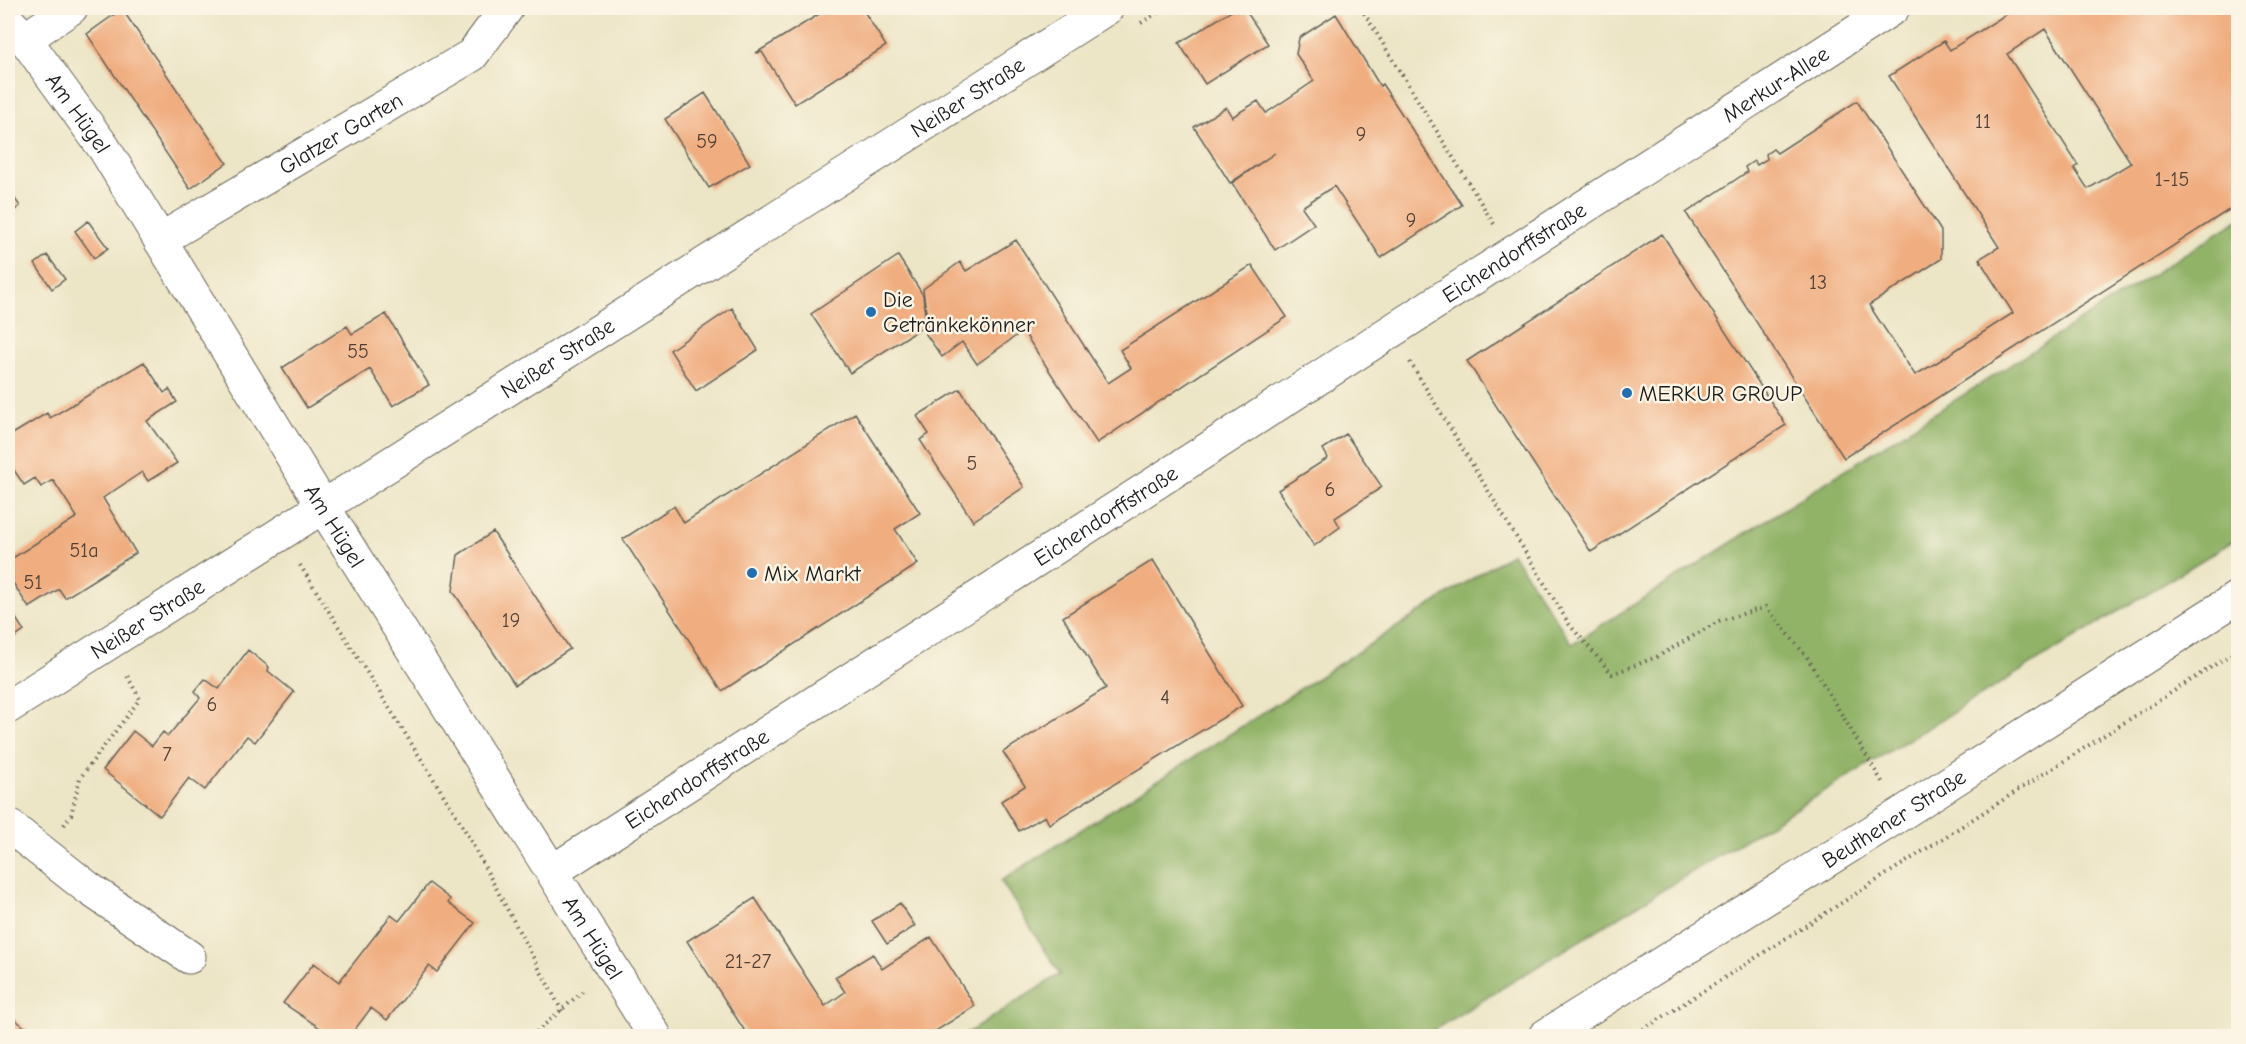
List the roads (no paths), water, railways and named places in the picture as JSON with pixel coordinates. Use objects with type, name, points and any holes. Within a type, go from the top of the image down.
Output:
[{"type":"street","points":[[16,30],[71,8]]},
{"type":"street","name":"Glatzer Garten","points":[[160,240],[472,55],[507,8]]},
{"type":"street","name":"Neißer Straße","points":[[8,707],[322,505],[1107,8]]},
{"type":"street","name":"Merkur-Allee","points":[[1657,160],[1893,8]]},
{"type":"street","name":"Am Hügel","points":[[16,30],[104,148],[322,505],[655,1036]]},
{"type":"street","name":"Eichendorffstraße","points":[[553,871],[1657,160]]},
{"type":"street","name":"Beuthener Straße","points":[[1545,1036],[1901,814],[2238,597]]},
{"type":"street","points":[[8,825],[88,888],[189,957]]},
{"type":"place","name":"Die Getränkekönner","points":[[871,312]]},
{"type":"place","name":"MERKUR GROUP","points":[[1627,393]]},
{"type":"place","name":"Mix Markt","points":[[752,573]]}]
